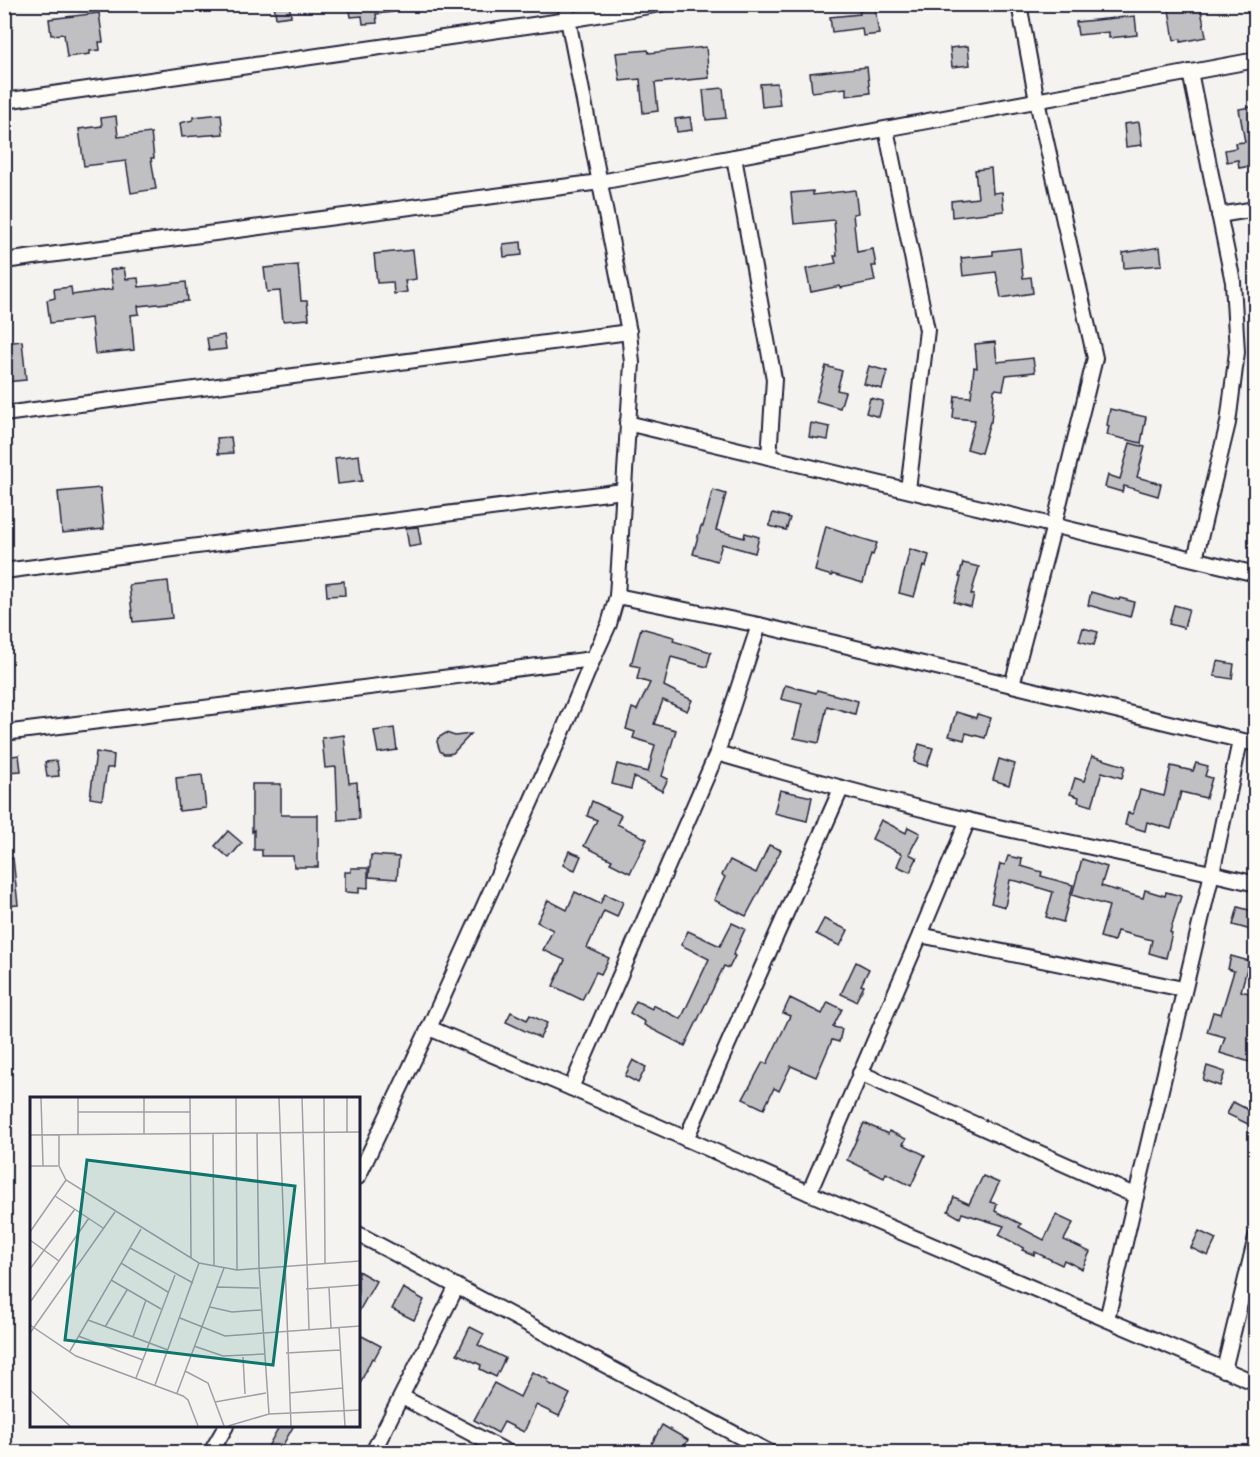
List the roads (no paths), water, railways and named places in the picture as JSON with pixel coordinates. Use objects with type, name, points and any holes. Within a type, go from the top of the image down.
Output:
[{"type":"street","points":[[360,1173],[429,1028],[565,726],[609,624],[617,596],[632,363],[630,332],[565,4]]},
{"type":"street","points":[[4,101],[568,20],[660,4]]},
{"type":"street","points":[[1012,684],[1095,358],[1037,100],[1019,4]]},
{"type":"street","points":[[4,261],[600,182],[1256,60]]},
{"type":"street","points":[[1190,72],[1233,282],[1237,352],[1228,423],[1195,559]]},
{"type":"street","points":[[886,129],[927,330],[908,490]]},
{"type":"street","points":[[734,157],[774,379],[770,457]]},
{"type":"street","points":[[1220,215],[1256,209]]},
{"type":"street","points":[[4,414],[630,332]]},
{"type":"street","points":[[627,423],[1256,574]]},
{"type":"street","points":[[4,571],[623,491]]},
{"type":"street","points":[[617,596],[759,625],[1256,744]]},
{"type":"street","points":[[571,1088],[717,753],[759,625]]},
{"type":"street","points":[[4,734],[592,659]]},
{"type":"street","points":[[1107,1319],[1212,873],[1240,741]]},
{"type":"street","points":[[717,753],[841,789],[968,820],[1256,884]]},
{"type":"street","points":[[686,1139],[841,789]]},
{"type":"street","points":[[809,1193],[968,820]]},
{"type":"street","points":[[920,935],[1183,989]]},
{"type":"street","points":[[429,1028],[1256,1383]]},
{"type":"street","points":[[860,1073],[1136,1196]]},
{"type":"street","points":[[360,1235],[769,1452]]},
{"type":"street","points":[[1224,1370],[1256,1237]]},
{"type":"street","points":[[373,1452],[457,1286]]},
{"type":"street","points":[[402,1396],[507,1452]]},
{"type":"street","points":[[211,1452],[225,1427]]}]
